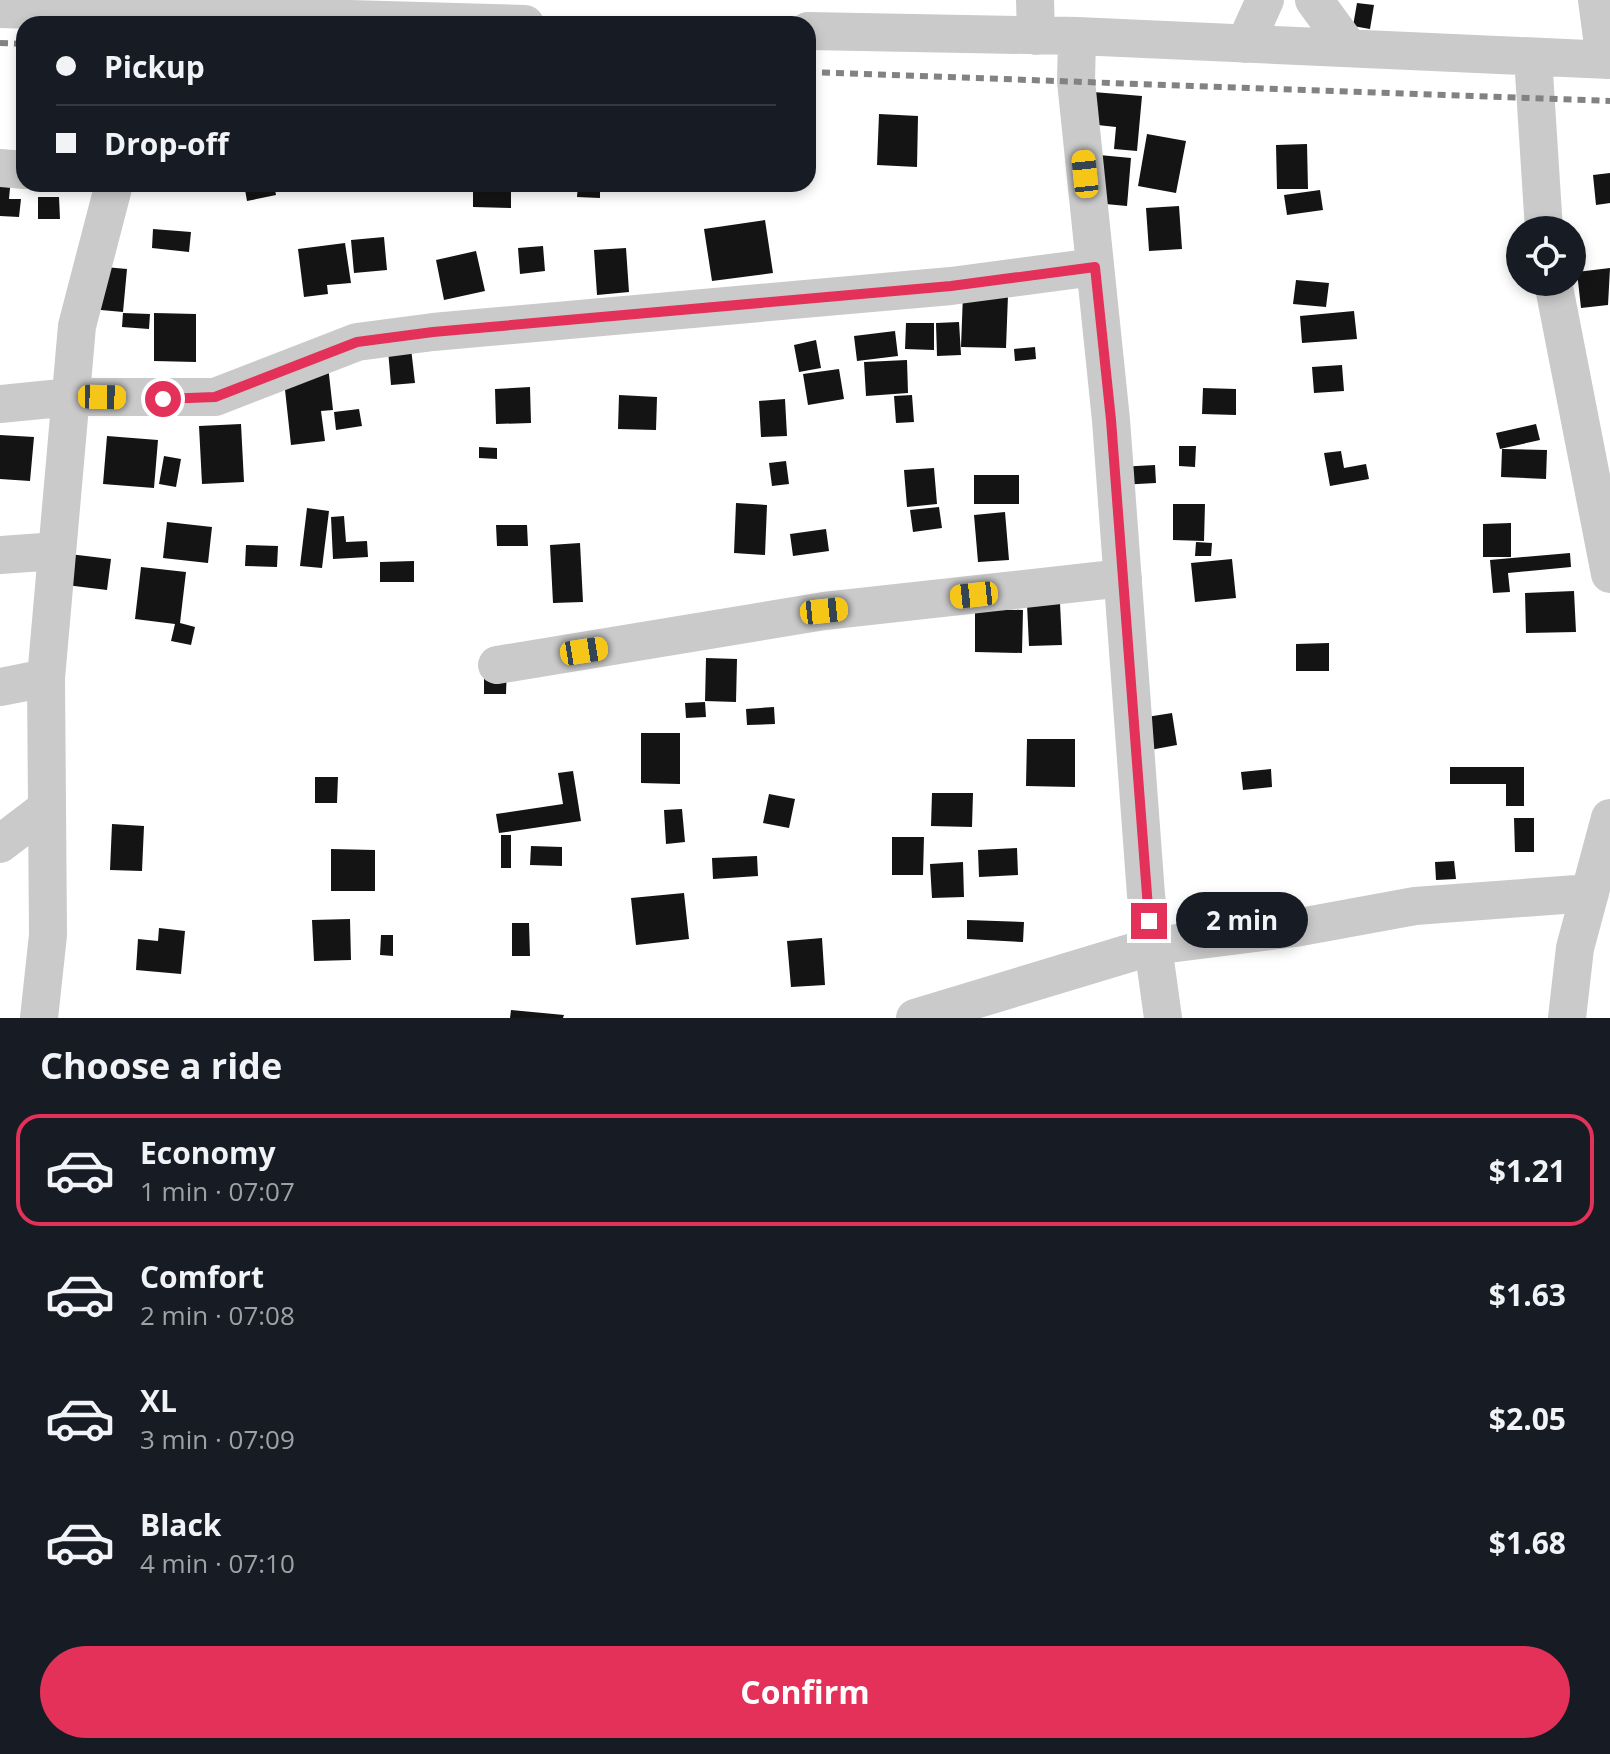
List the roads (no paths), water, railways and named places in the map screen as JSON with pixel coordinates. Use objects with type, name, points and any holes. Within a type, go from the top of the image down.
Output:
[{"type":"street","points":[[1245,44],[1265,0]]},
{"type":"street","points":[[1314,0],[1349,48]]},
{"type":"street","points":[[816,31],[1036,18],[1077,36],[1607,60],[1597,0]]},
{"type":"street","points":[[0,9],[265,16]]},
{"type":"street","points":[[1077,36],[1076,81],[1123,578],[1146,895],[1163,1018]]},
{"type":"street","points":[[1533,57],[1543,216]]},
{"type":"street","points":[[41,1016],[48,935],[46,678],[77,326],[112,192]]},
{"type":"street","points":[[0,404],[71,397],[215,397],[357,342],[433,332],[951,286],[1095,267]]},
{"type":"street","points":[[1556,296],[1610,574]]},
{"type":"street","points":[[0,555],[57,551]]},
{"type":"street","points":[[497,665],[824,611],[1123,578]]},
{"type":"street","points":[[0,687],[46,678]]},
{"type":"street","points":[[0,844],[47,808]]},
{"type":"street","points":[[1567,1018],[1575,948],[1610,818]]},
{"type":"street","points":[[915,1018],[1153,946],[1295,928],[1415,906],[1590,893]]},
{"type":"railway","points":[[0,43],[16,44]]},
{"type":"railway","points":[[816,72],[1610,101]]}]
